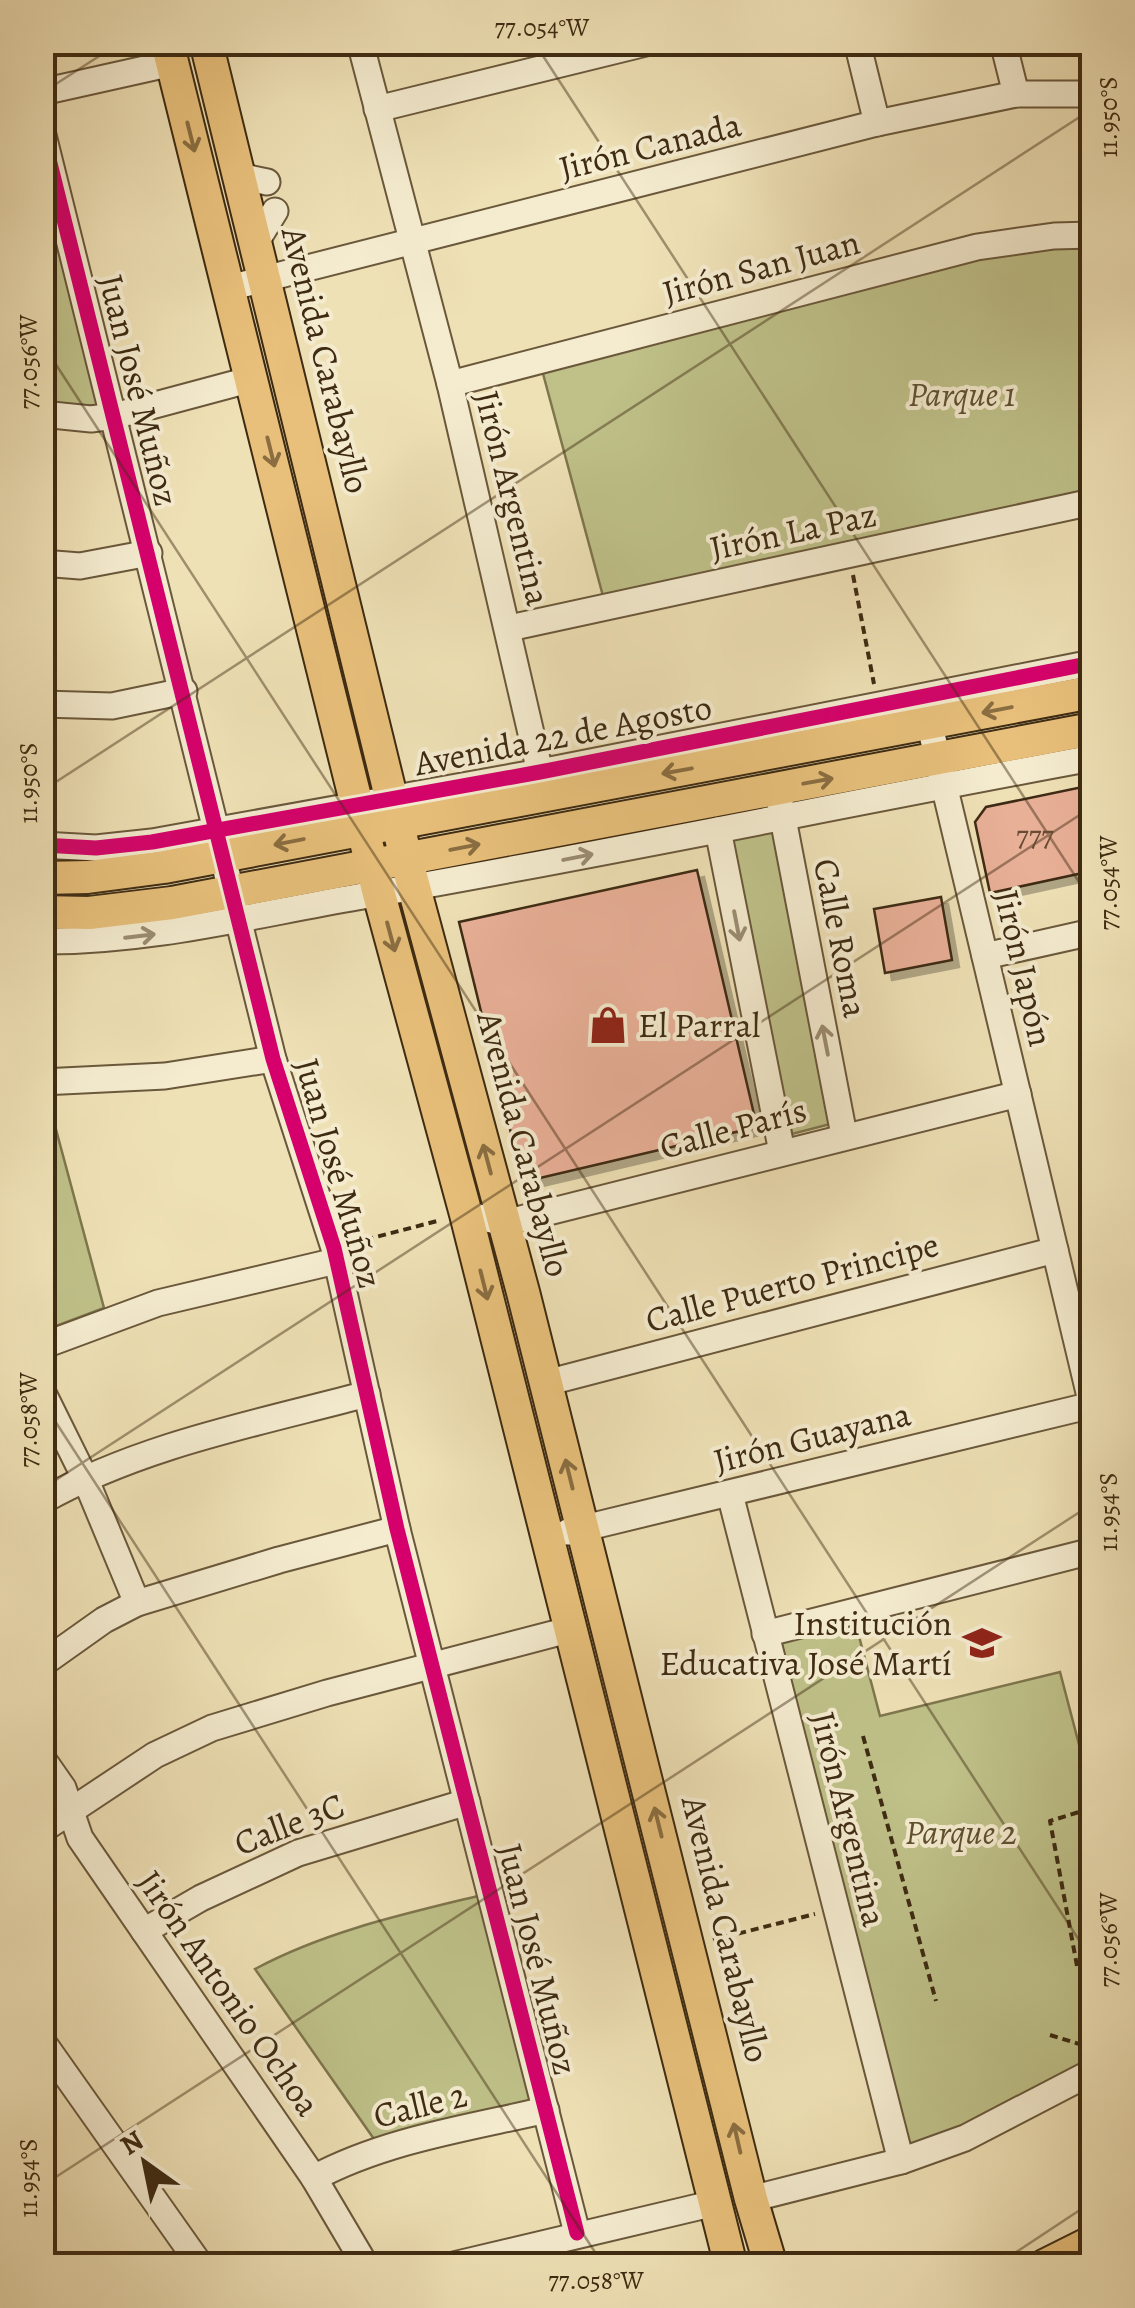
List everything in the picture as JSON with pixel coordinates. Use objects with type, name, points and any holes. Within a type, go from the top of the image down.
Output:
[{"type":"main road","name":"Avenida Carabayllo","points":[[206,42],[253,179],[256,242],[410,874],[505,1223],[771,2266]]},
{"type":"main road","points":[[169,53],[731,2266]]},
{"type":"main road","name":"Avenida 22 de Agosto","points":[[42,878],[125,873],[219,842],[395,810],[772,754],[1092,692]]},
{"type":"main road","points":[[42,912],[234,905],[941,772],[1092,729]]},
{"type":"main road","points":[[1044,2266],[1092,2242]]},
{"type":"street","name":"Jirón Argentina","points":[[360,42],[450,384],[540,772]]},
{"type":"street","points":[[378,109],[650,42]]},
{"type":"street","points":[[857,42],[877,123]]},
{"type":"street","points":[[1003,42],[1016,94]]},
{"type":"street","points":[[42,92],[169,53]]},
{"type":"street","name":"Jirón Canada","points":[[229,288],[877,123],[1016,94],[1092,94]]},
{"type":"street","name":"Juan José Muñoz","points":[[42,131],[273,1058],[335,1254],[397,1529],[577,2233]]},
{"type":"street","points":[[256,242],[275,212]]},
{"type":"street","name":"Jirón San Juan","points":[[450,384],[978,247],[1092,234]]},
{"type":"street","points":[[42,414],[91,419],[114,416],[252,379]]},
{"type":"street","name":"Jirón La Paz","points":[[508,628],[1092,502]]},
{"type":"street","points":[[42,563],[80,566],[149,553]]},
{"type":"street","name":"Avenida 22 de Agosto","points":[[395,810],[540,772],[1092,663]]},
{"type":"street","points":[[42,704],[112,706],[184,691]]},
{"type":"street","name":"Jirón Japón","points":[[929,722],[1092,1405]]},
{"type":"street","name":"Calle Roma","points":[[772,754],[844,1135]]},
{"type":"street","points":[[941,772],[1092,758]]},
{"type":"street","points":[[410,874],[718,830],[780,803]]},
{"type":"street","points":[[718,830],[782,1152]]},
{"type":"street","name":"Avenida 22 de Agosto","points":[[42,846],[96,848],[219,842]]},
{"type":"street","points":[[42,940],[90,942],[131,937],[234,905]]},
{"type":"street","points":[[985,956],[1092,932]]},
{"type":"street","points":[[42,1082],[165,1076],[273,1058]]},
{"type":"street","name":"Calle París","points":[[466,1214],[505,1223],[1018,1094]]},
{"type":"street","name":"Calle Puerto Principe","points":[[546,1383],[1055,1250]]},
{"type":"street","points":[[42,1346],[158,1303],[335,1254]]},
{"type":"street","points":[[42,1391],[85,1478],[137,1603]]},
{"type":"street","points":[[42,1502],[85,1478],[153,1454],[367,1394]]},
{"type":"street","name":"Jirón Guayana","points":[[548,1536],[1092,1405]]},
{"type":"street","name":"Jirón Argentina","points":[[730,1494],[900,2161]]},
{"type":"street","points":[[42,1664],[104,1620],[137,1603],[397,1529]]},
{"type":"street","points":[[766,1634],[1092,1551]]},
{"type":"street","points":[[42,1830],[155,1755],[212,1728],[572,1629]]},
{"type":"street","name":"Jirón Antonio Ochoa","points":[[42,1758],[62,1788],[80,1838],[314,2178],[366,2266]]},
{"type":"street","name":"Calle 3C","points":[[144,1932],[202,1898],[298,1853],[467,1802]]},
{"type":"street","points":[[42,2041],[200,2266]]},
{"type":"street","points":[[752,2199],[900,2161],[965,2138],[1092,2072]]},
{"type":"street","name":"Calle 2","points":[[314,2178],[347,2160],[386,2148],[546,2110]]},
{"type":"street","points":[[448,2266],[715,2202]]},
{"type":"path","points":[[850,556],[878,706]]},
{"type":"path","points":[[335,1254],[466,1214]]},
{"type":"path","points":[[863,1736],[936,2001]]},
{"type":"path","points":[[1077,1966],[1050,1821],[1092,1808]]},
{"type":"path","points":[[689,1946],[836,1909]]},
{"type":"path","points":[[1050,2035],[1092,2048]]},
{"type":"green space","points":[[42,177],[100,406],[43,405]]},
{"type":"green space","name":"Parque 1","points":[[1083,240],[1091,247],[1092,264],[1092,499],[603,596],[542,370],[979,257]]},
{"type":"green space","points":[[774,831],[834,1123],[792,1134],[728,841]]},
{"type":"green space","points":[[43,1095],[47,1096],[104,1308],[43,1331]]},
{"type":"green space","name":"Parque 2","points":[[855,1621],[880,1716],[1060,1672],[1092,1794],[1092,2059],[961,2126],[907,2146],[777,1642]]},
{"type":"green space","points":[[482,1895],[535,2103],[374,2139],[255,1969],[337,1934]]},
{"type":"building","points":[[1092,785],[1092,871],[990,893],[975,822],[986,807]]},
{"type":"building","name":"El Parral","points":[[697,870],[757,1127],[523,1182],[459,922]]},
{"type":"building","points":[[941,897],[952,960],[885,973],[874,909]]},
{"type":"cycle path","points":[[42,131],[273,1059],[334,1248],[397,1529],[577,2233]]},
{"type":"cycle path","points":[[42,845],[96,848],[152,842],[540,772],[1092,663]]},
{"type":"place","name":"El Parral","points":[[608,1025]]},
{"type":"place","name":"Institución Educativa José Martí","points":[[982,1643]]}]
